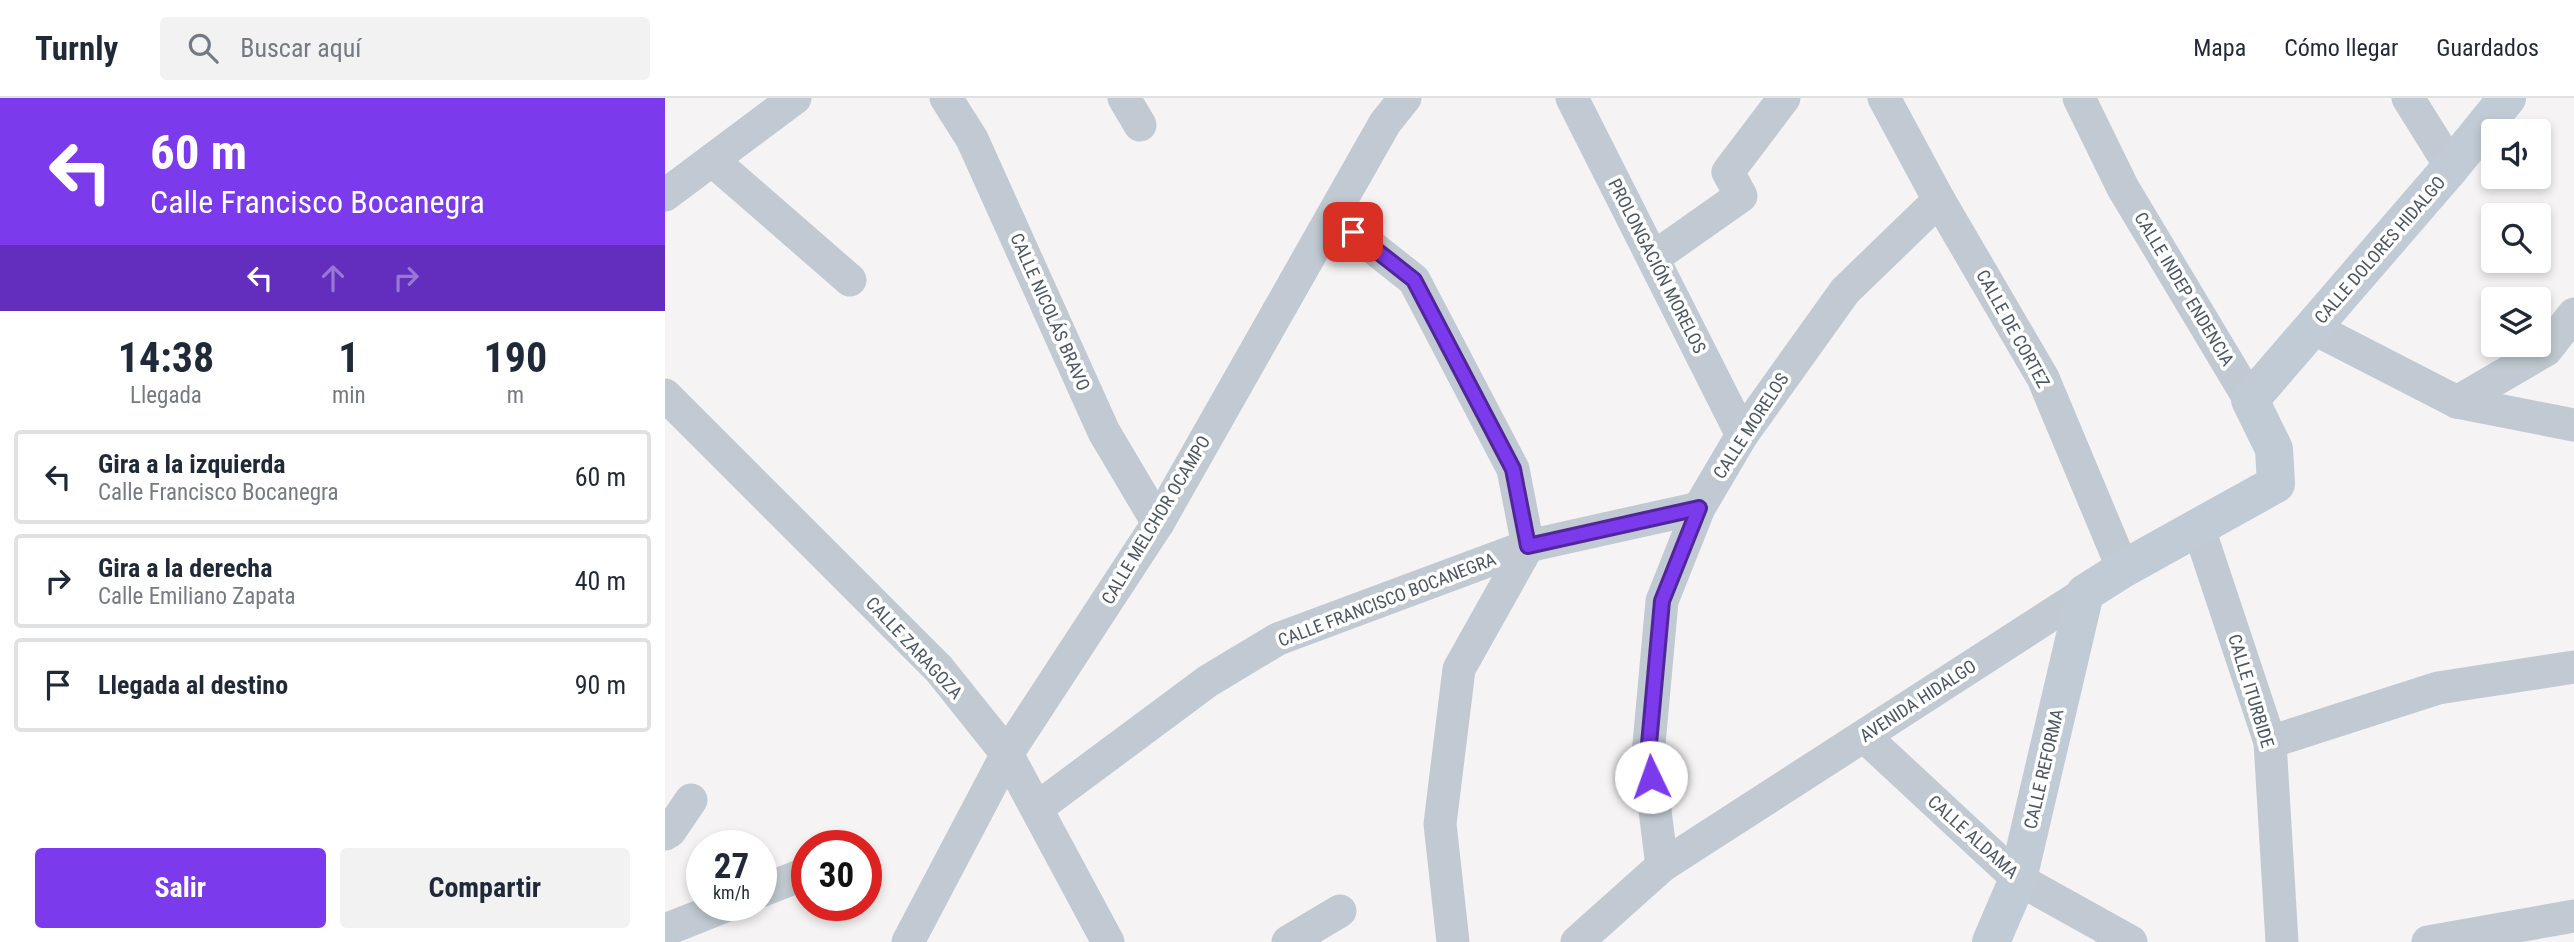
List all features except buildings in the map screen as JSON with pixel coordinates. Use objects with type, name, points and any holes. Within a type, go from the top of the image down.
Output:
[{"type":"street","points":[[665,195],[795,98]]},
{"type":"street","name":"CALLE NICOLÁS BRAVO","points":[[946,98],[972,139],[1104,432],[1158,523]]},
{"type":"street","name":"CALLE MELCHOR OCAMPO","points":[[908,942],[1007,754],[1158,523],[1385,123],[1405,98]]},
{"type":"street","name":"PROLONGACIÓN MORELOS","points":[[1572,98],[1742,435]]},
{"type":"street","points":[[1653,258],[1741,197],[1728,172],[1784,98]]},
{"type":"street","name":"CALLE DE CORTEZ","points":[[1884,98],[1939,200],[2043,378],[2123,569]]},
{"type":"street","name":"CALLE INDEP ENDENCIA","points":[[2079,98],[2123,188],[2250,400],[2274,449],[2276,484]]},
{"type":"street","points":[[2408,98],[2452,167]]},
{"type":"street","name":"CALLE DOLORES HIDALGO","points":[[2250,400],[2452,167],[2507,98]]},
{"type":"street","points":[[712,160],[850,279]]},
{"type":"street","name":"CALLE MORELOS","points":[[1662,866],[1648,755],[1662,601],[1699,508],[1742,435],[1845,291],[1939,200]]},
{"type":"street","points":[[1333,216],[1414,280],[1513,469],[1528,546],[1459,668],[1440,824],[1453,942]]},
{"type":"street","points":[[2457,402],[2546,350],[2574,314]]},
{"type":"street","points":[[2313,328],[2457,402],[2574,425]]},
{"type":"street","name":"CALLE ZARAGOZA","points":[[665,395],[939,669],[1007,754],[1108,942]]},
{"type":"street","name":"AVENIDA HIDALGO","points":[[1577,942],[1662,866],[2123,569],[2276,484]]},
{"type":"street","name":"CALLE FRANCISCO BOCANEGRA","points":[[1037,808],[1208,681],[1278,639],[1528,546],[1699,508]]},
{"type":"street","name":"CALLE ITURBIDE","points":[[2199,529],[2270,742],[2282,942]]},
{"type":"street","name":"CALLE REFORMA","points":[[1991,942],[2018,879],[2085,593]]},
{"type":"street","points":[[2270,742],[2438,688],[2574,667]]},
{"type":"street","name":"CALLE ALDAMA","points":[[1864,736],[2018,879],[2131,942]]},
{"type":"street","points":[[665,834],[670,831],[691,800]]},
{"type":"street","points":[[1288,942],[1340,911]]},
{"type":"street","points":[[2428,942],[2574,915]]},
{"type":"street","points":[[665,930],[688,921]]},
{"type":"route","points":[[1353,232],[1414,280],[1513,469],[1528,546],[1699,508],[1662,601],[1648,755],[1651,777]]}]
